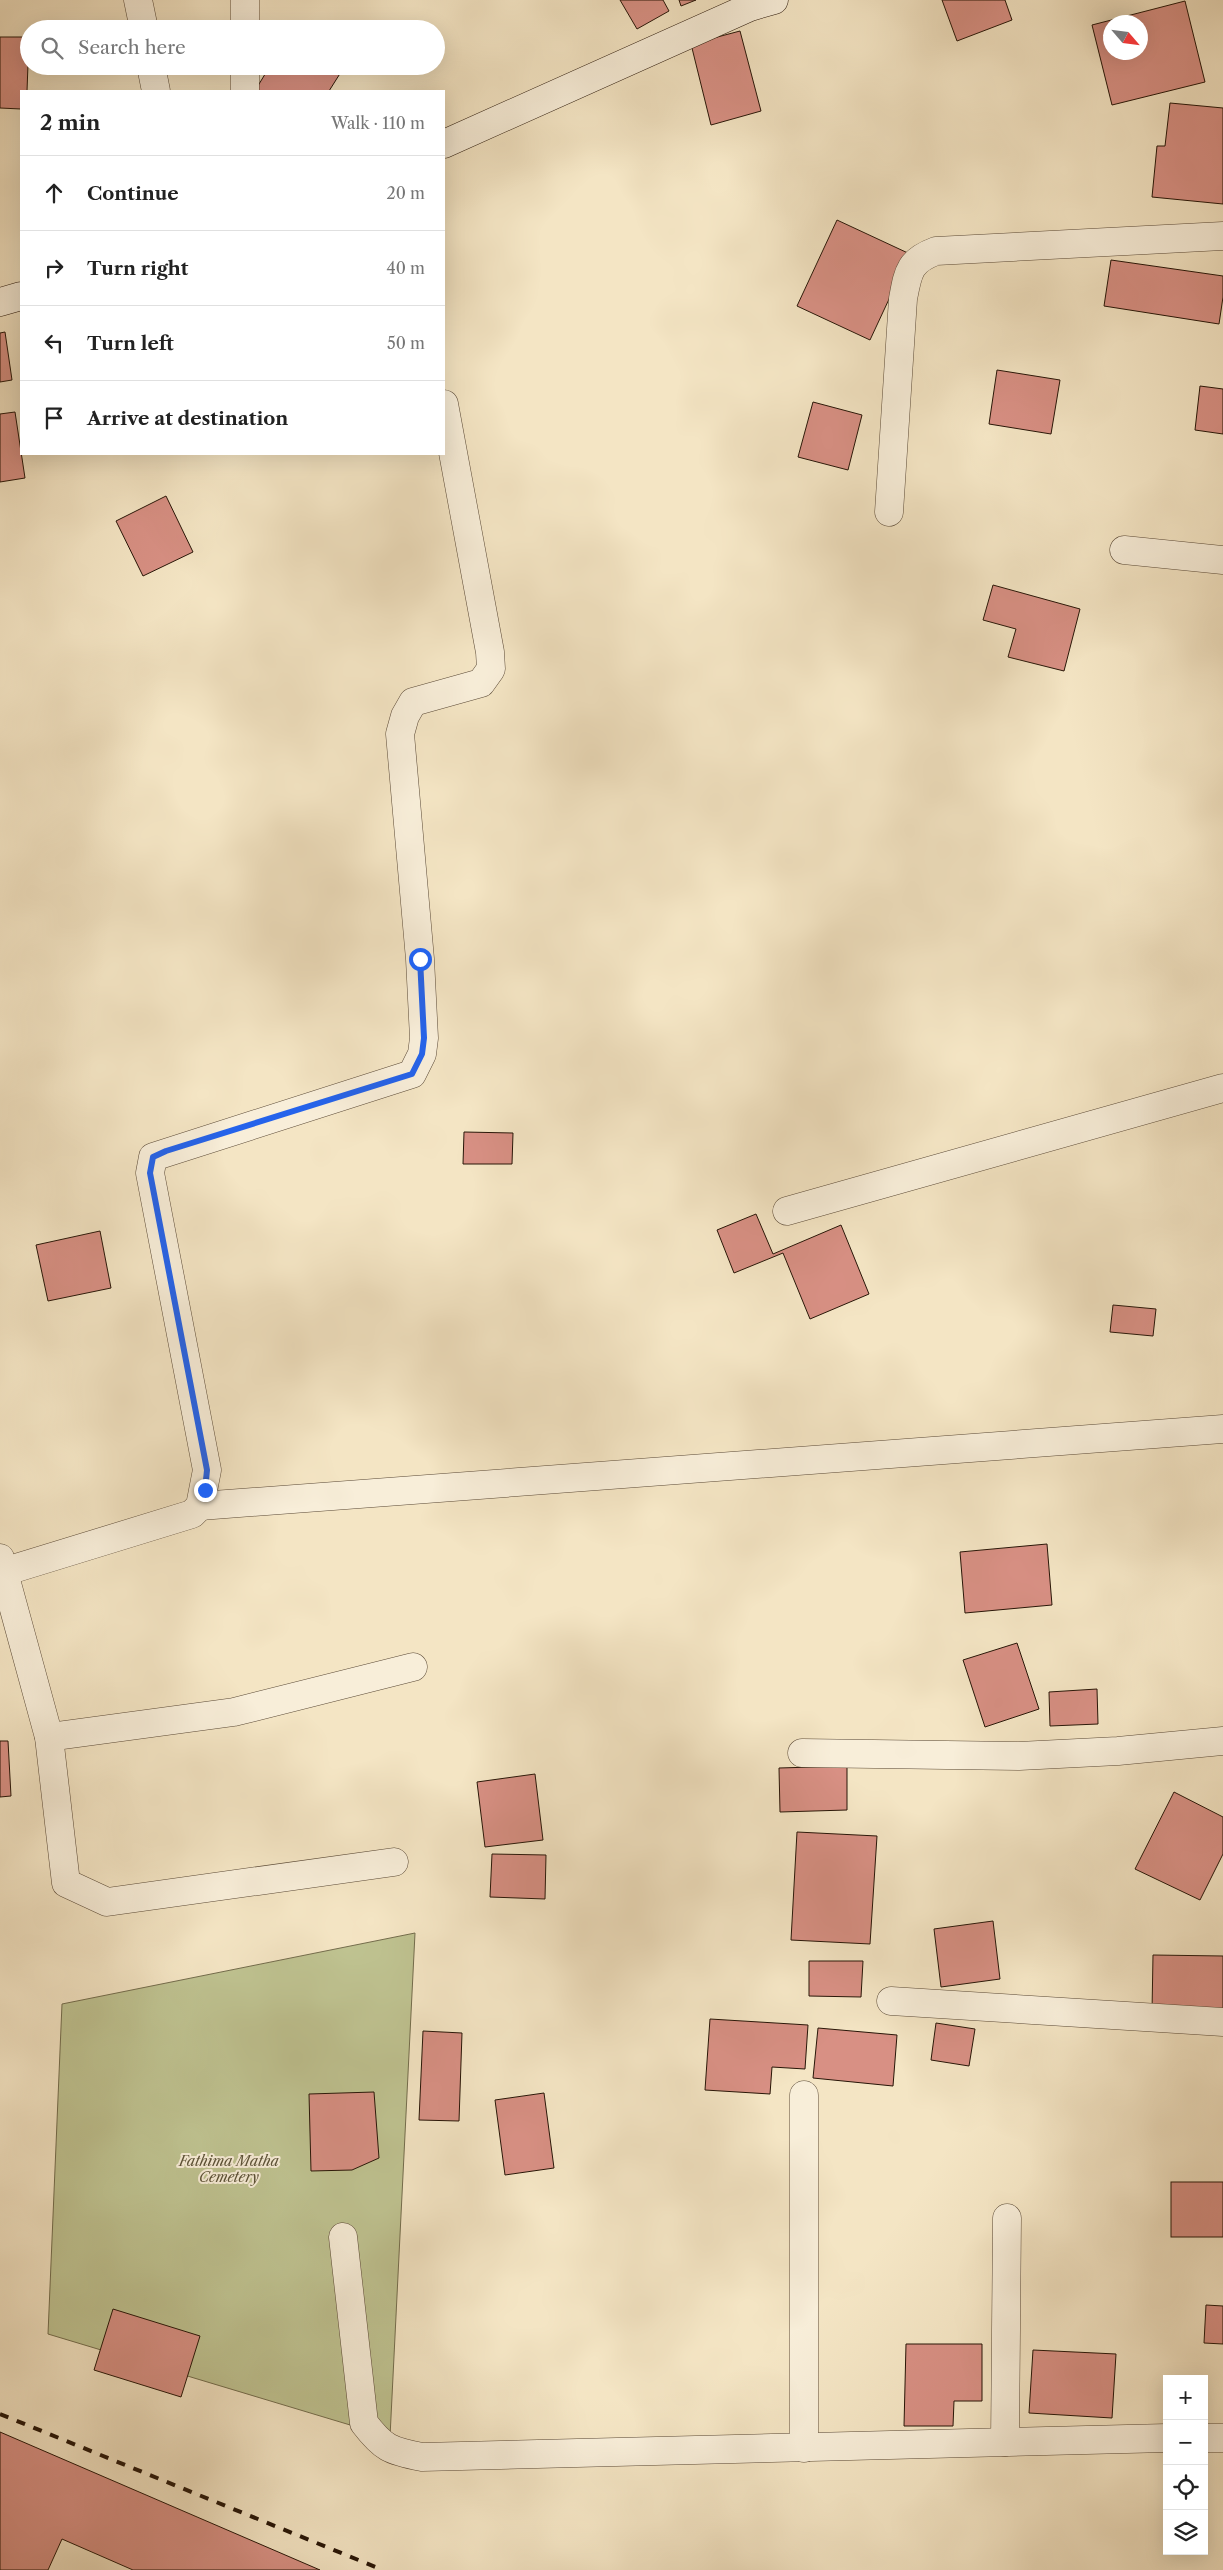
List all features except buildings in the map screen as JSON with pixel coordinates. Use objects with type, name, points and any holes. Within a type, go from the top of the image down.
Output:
[{"type":"street","points":[[138,0],[142,20]]},
{"type":"street","points":[[245,0],[245,20]]},
{"type":"street","points":[[445,144],[758,2]]},
{"type":"street","points":[[153,75],[156,90]]},
{"type":"street","points":[[245,75],[245,90]]},
{"type":"street","points":[[890,512],[903,299],[908,273],[920,257],[936,251],[1223,236]]},
{"type":"street","points":[[0,302],[20,296]]},
{"type":"street","points":[[394,1862],[107,1902],[66,1883],[49,1737],[1,1567],[192,1514],[200,1506],[207,1470],[150,1173],[153,1157],[166,1151],[412,1074],[422,1054],[424,1038],[420,959],[400,734],[405,716],[413,702],[481,683],[491,669],[490,652],[445,409]]},
{"type":"street","points":[[1124,550],[1223,560]]},
{"type":"street","points":[[786,1211],[1223,1088]]},
{"type":"street","points":[[200,1506],[1223,1430]]},
{"type":"street","points":[[49,1737],[234,1712],[413,1667]]},
{"type":"street","points":[[802,1753],[1019,1756],[1118,1751],[1223,1741]]},
{"type":"street","points":[[892,2001],[1223,2022]]},
{"type":"street","points":[[804,2095],[804,2448]]},
{"type":"street","points":[[1005,2442],[1007,2218]]},
{"type":"street","points":[[343,2237],[364,2422],[379,2443],[398,2453],[422,2457],[1163,2438]]},
{"type":"street","points":[[1208,2438],[1223,2438]]},
{"type":"green space","name":"Fathima Matha Cemetery","points":[[415,1933],[390,2437],[48,2334],[62,2004]]},
{"type":"railway","points":[[0,2414],[383,2570]]},
{"type":"route","points":[[205,1490],[207,1470],[150,1173],[153,1157],[166,1151],[412,1074],[422,1054],[424,1038],[420,959]]}]
